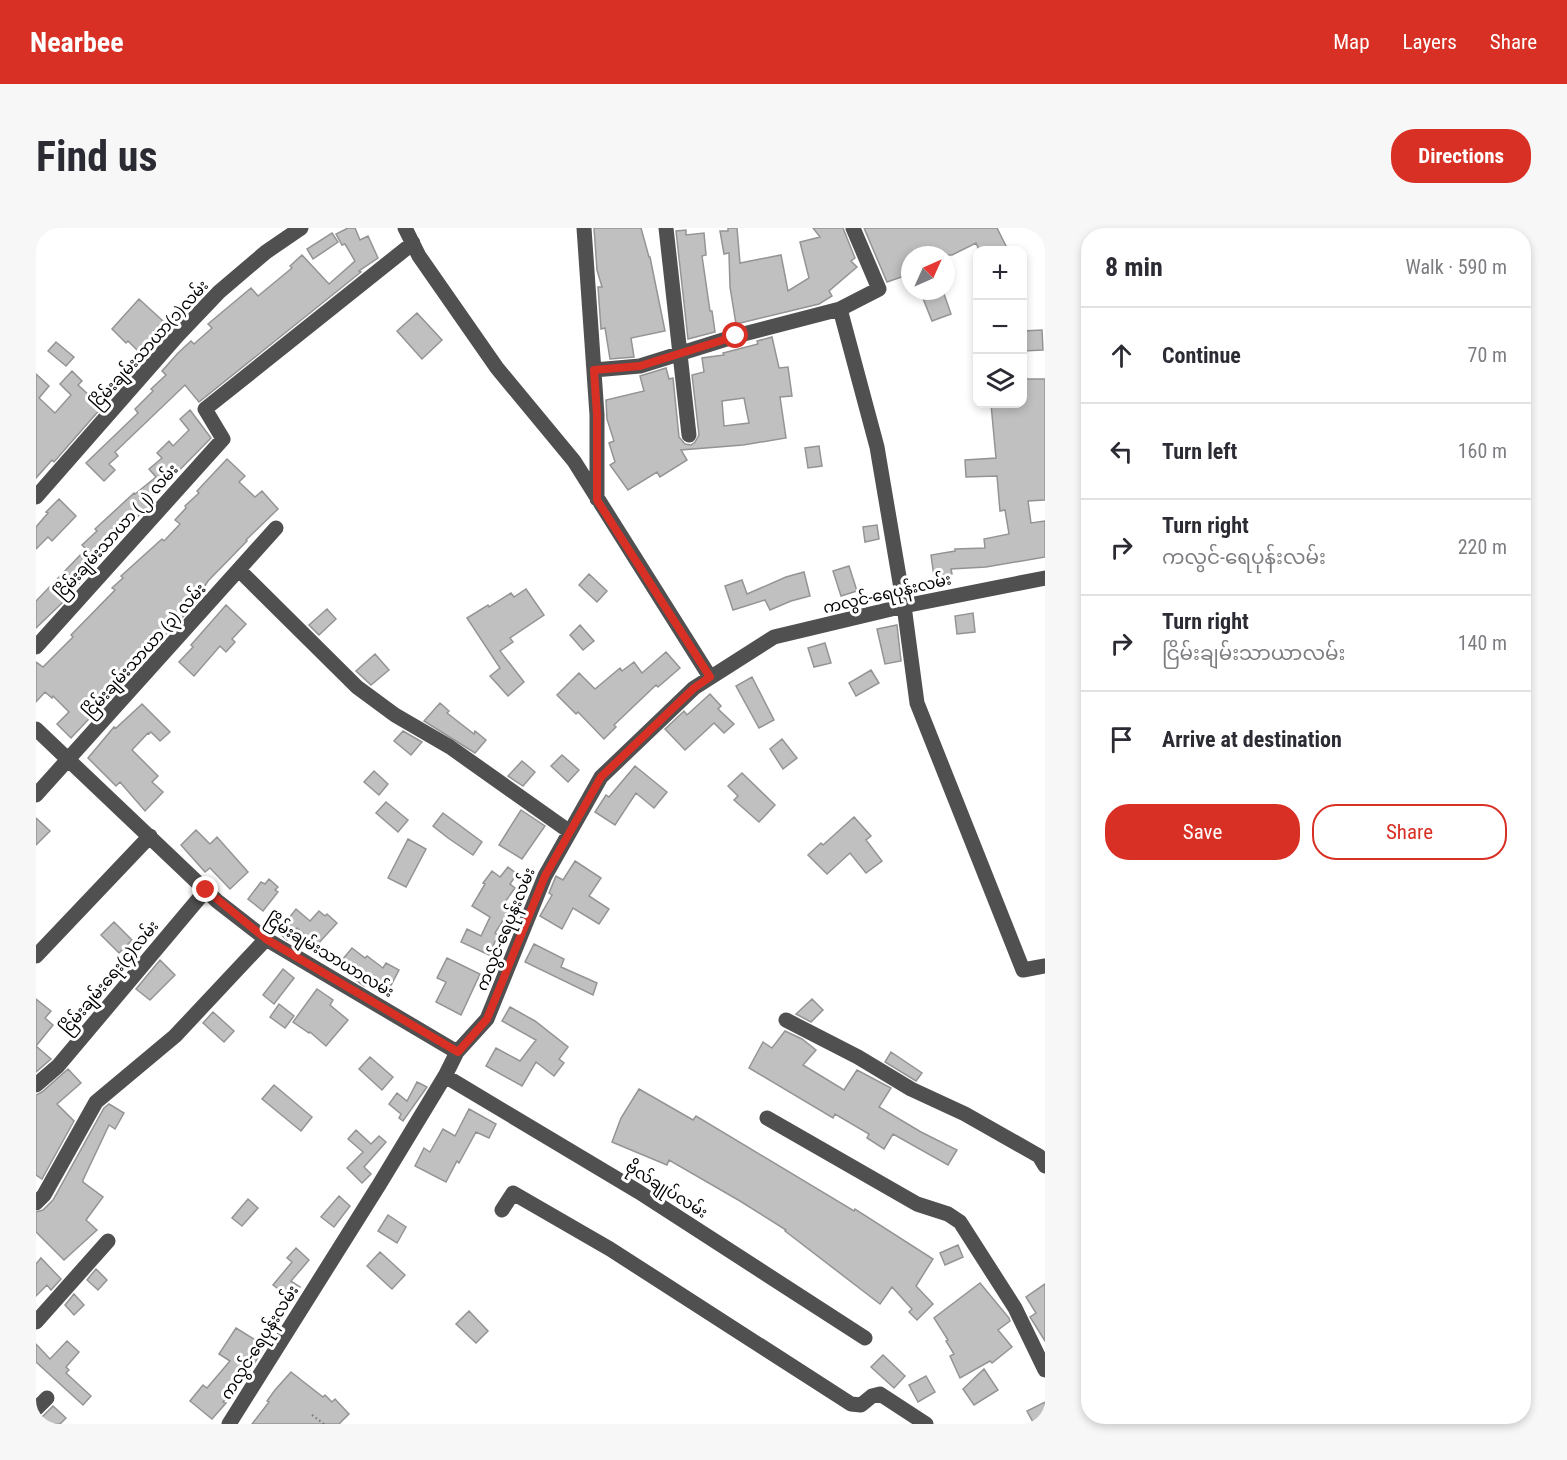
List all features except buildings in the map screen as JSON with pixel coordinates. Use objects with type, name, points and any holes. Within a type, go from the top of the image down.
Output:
[{"type":"street","name":"ငြိမ်းချမ်းသာယာ(၁)လမ်း","points":[[36,497],[178,335],[219,292],[266,252],[301,228]]},
{"type":"street","points":[[405,228],[419,256],[497,368],[574,461],[710,677]]},
{"type":"street","points":[[584,228],[597,415],[597,500]]},
{"type":"street","points":[[666,228],[689,435]]},
{"type":"street","points":[[594,370],[640,366],[736,336],[840,309],[879,289],[853,228]]},
{"type":"street","name":"ငြိမ်းချမ်းသာယာ (၂) လမ်း","points":[[36,647],[223,439],[205,408],[413,243]]},
{"type":"street","points":[[840,309],[877,447],[904,606],[917,703],[1023,970],[1045,966]]},
{"type":"street","name":"ငြိမ်းချမ်းသာယာ (၃) လမ်း","points":[[36,795],[276,528]]},
{"type":"street","points":[[239,570],[357,687],[394,715],[450,747],[570,832]]},
{"type":"street","name":"ကလွင်-ရေပုန်းလမ်း","points":[[229,1424],[446,1076],[458,1052],[487,1019],[545,876],[601,777],[694,688],[774,638],[904,606],[1045,578]]},
{"type":"street","name":"ငြိမ်းချမ်းသာယာလမ်း","points":[[36,729],[206,890],[266,939],[458,1052]]},
{"type":"street","points":[[36,956],[150,836]]},
{"type":"street","name":"ငြိမ်းချမ်းရေး(၄)လမ်း","points":[[36,1085],[58,1066],[206,890]]},
{"type":"street","points":[[36,1203],[44,1195],[96,1102],[175,1036],[266,939]]},
{"type":"street","points":[[786,1020],[858,1057],[911,1089],[965,1114],[1020,1145],[1039,1156],[1045,1166]]},
{"type":"street","name":"ဗိုလ်ချုပ်လမ်း","points":[[446,1076],[639,1192],[866,1338]]},
{"type":"street","points":[[767,1118],[917,1204],[948,1214],[960,1222],[1015,1308],[1045,1370]]},
{"type":"street","points":[[502,1210],[513,1192],[610,1249],[851,1404],[861,1405],[872,1396],[880,1394],[926,1424]]},
{"type":"street","points":[[36,1322],[108,1241]]},
{"type":"path","points":[[312,1415],[324,1424]]},
{"type":"route","points":[[206,890],[266,939],[458,1052],[487,1019],[545,876],[601,777],[694,688],[710,677],[597,500],[597,415],[594,370],[640,366],[736,336]]}]
